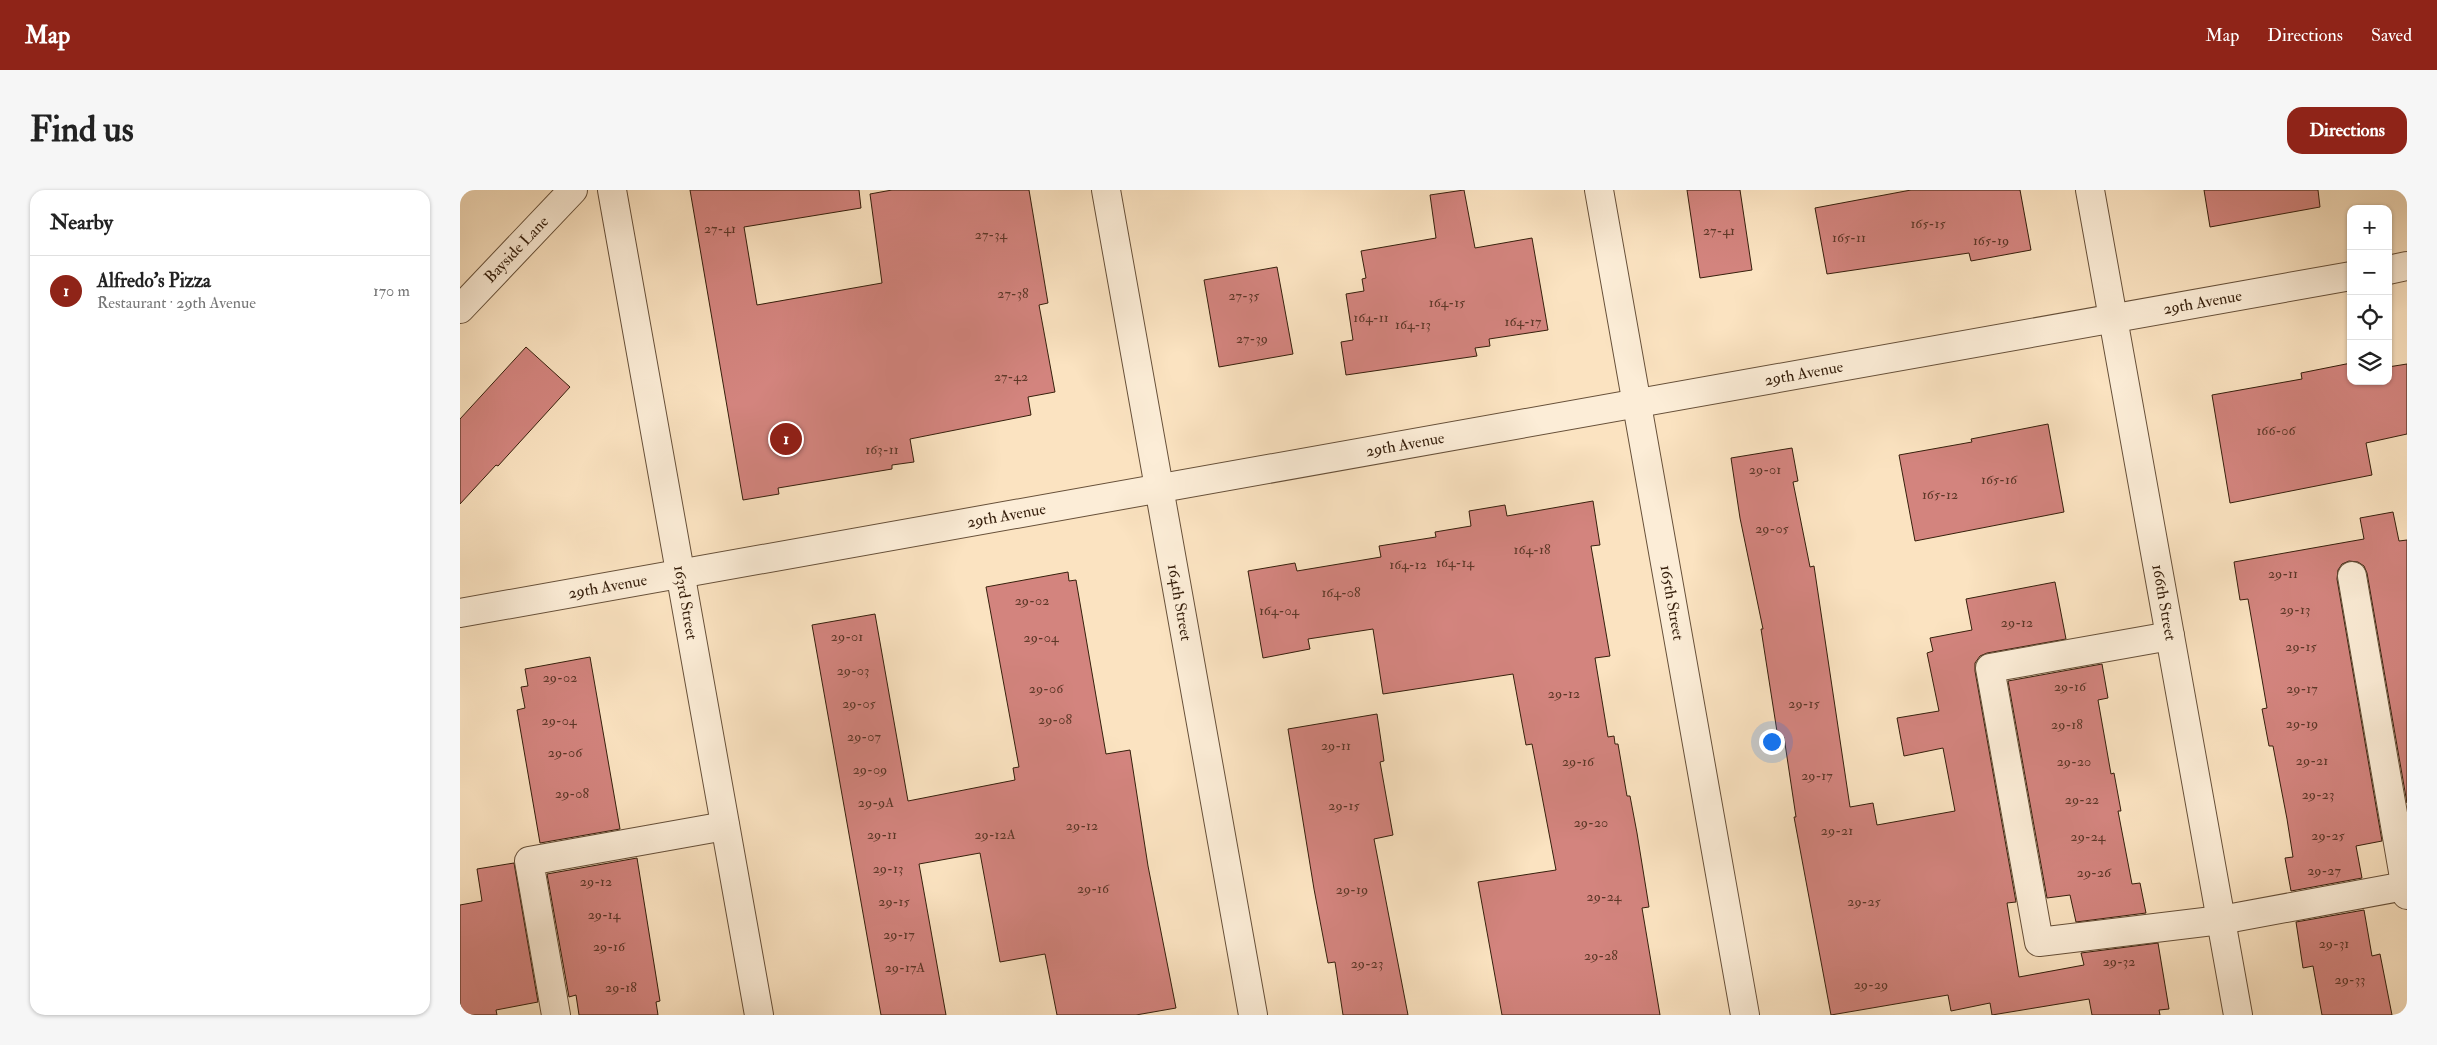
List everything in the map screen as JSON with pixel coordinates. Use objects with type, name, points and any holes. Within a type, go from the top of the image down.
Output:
[{"type":"street","name":"Bayside Lane","points":[[460,309],[573,190]]},
{"type":"street","name":"163rd Street","points":[[612,190],[759,1015]]},
{"type":"street","name":"164th Street","points":[[1106,190],[1253,1015]]},
{"type":"street","name":"165th Street","points":[[1599,190],[1745,1015]]},
{"type":"street","name":"166th Street","points":[[2090,190],[2238,1015]]},
{"type":"street","points":[[2392,269],[2407,266]]},
{"type":"street","name":"29th Avenue","points":[[460,613],[2347,277]]},
{"type":"street","points":[[2170,636],[1990,668],[2039,942],[2221,920],[2406,890],[2352,576]]},
{"type":"street","points":[[556,1015],[529,861],[725,826]]},
{"type":"building","points":[[690,190],[859,190],[861,208],[744,227],[757,305],[882,283],[870,194],[892,190],[1029,190],[1048,303],[1039,305],[1055,392],[1028,397],[1031,415],[910,439],[914,462],[892,465],[892,469],[778,488],[779,494],[743,500]]},
{"type":"building","points":[[1464,190],[1475,248],[1532,238],[1548,330],[1489,339],[1490,346],[1475,348],[1477,356],[1346,375],[1341,342],[1353,340],[1346,294],[1364,291],[1362,279],[1366,278],[1361,251],[1436,238],[1430,195]]},
{"type":"building","points":[[1687,190],[1740,190],[1752,270],[1700,278]]},
{"type":"building","points":[[1911,190],[2020,190],[2031,250],[1971,261],[1969,253],[1827,274],[1815,208]]},
{"type":"building","points":[[2204,190],[2318,190],[2320,207],[2210,227]]},
{"type":"building","points":[[1277,267],[1293,354],[1219,367],[1204,280]]},
{"type":"building","points":[[526,347],[570,387],[498,466],[496,465],[460,504],[460,419]]},
{"type":"building","points":[[2347,364],[2347,385],[2392,385],[2392,366],[2407,364],[2407,434],[2366,443],[2372,475],[2230,503],[2212,395],[2302,379],[2301,373]]},
{"type":"building","points":[[2048,424],[2064,512],[1915,541],[1899,455],[1972,442],[1971,439]]},
{"type":"building","points":[[1792,448],[1798,481],[1793,482],[1810,567],[1814,566],[1850,807],[1873,803],[1877,825],[1955,811],[1943,748],[1904,756],[1897,718],[1939,711],[1927,653],[1933,651],[1930,638],[1972,630],[1966,599],[2055,582],[2066,639],[1987,653],[1980,656],[1975,663],[2016,902],[2007,903],[2019,977],[2084,965],[2081,953],[2158,943],[2169,1009],[2159,1010],[2160,1015],[2092,1015],[2089,999],[1992,1015],[1990,1003],[1951,1011],[1948,995],[1831,1015],[1794,817],[1796,817],[1784,737],[1778,738],[1761,629],[1763,629],[1740,518],[1731,458]]},
{"type":"building","points":[[1593,501],[1600,545],[1591,546],[1610,656],[1595,658],[1608,737],[1614,736],[1615,744],[1618,744],[1627,796],[1630,796],[1637,833],[1649,907],[1642,908],[1660,1015],[1502,1015],[1478,882],[1556,870],[1532,744],[1526,745],[1513,674],[1383,694],[1373,629],[1308,639],[1310,649],[1263,658],[1248,571],[1295,563],[1297,571],[1381,557],[1379,546],[1436,537],[1435,532],[1471,526],[1469,511],[1505,505],[1507,516]]},
{"type":"building","points":[[2393,512],[2399,541],[2407,540],[2407,803],[2367,573],[2364,566],[2358,562],[2349,561],[2342,564],[2338,570],[2337,579],[2382,841],[2356,846],[2362,878],[2291,891],[2285,858],[2293,857],[2287,819],[2273,746],[2269,746],[2262,709],[2267,708],[2248,599],[2240,600],[2234,562],[2364,539],[2360,518]]},
{"type":"building","points":[[1068,572],[1069,581],[1076,580],[1106,754],[1130,750],[1148,866],[1176,1008],[1136,1015],[1057,1015],[1045,954],[1000,962],[980,853],[919,864],[946,1015],[881,1015],[812,625],[875,614],[908,801],[1015,780],[1013,768],[1019,767],[986,587]]},
{"type":"building","points":[[590,657],[620,829],[540,843],[517,710],[525,708],[521,687],[528,686],[525,669]]},
{"type":"building","points":[[2102,664],[2108,698],[2098,700],[2111,774],[2114,773],[2121,811],[2118,811],[2132,884],[2140,883],[2146,913],[2076,922],[2070,895],[2047,898],[2008,681]]},
{"type":"building","points":[[1377,714],[1384,761],[1380,762],[1393,835],[1374,839],[1408,1015],[1343,1015],[1335,962],[1328,963],[1288,729]]},
{"type":"building","points":[[637,858],[660,1001],[656,1002],[658,1015],[579,1015],[576,995],[569,997],[547,874]]},
{"type":"building","points":[[514,863],[538,1002],[496,1010],[497,1015],[462,1015],[460,1001],[460,905],[482,901],[477,869]]},
{"type":"building","points":[[2364,910],[2372,956],[2380,954],[2392,1015],[2322,1015],[2313,966],[2303,968],[2296,922]]},
{"type":"place","name":"Alfredo's Pizza","points":[[786,439]]}]
